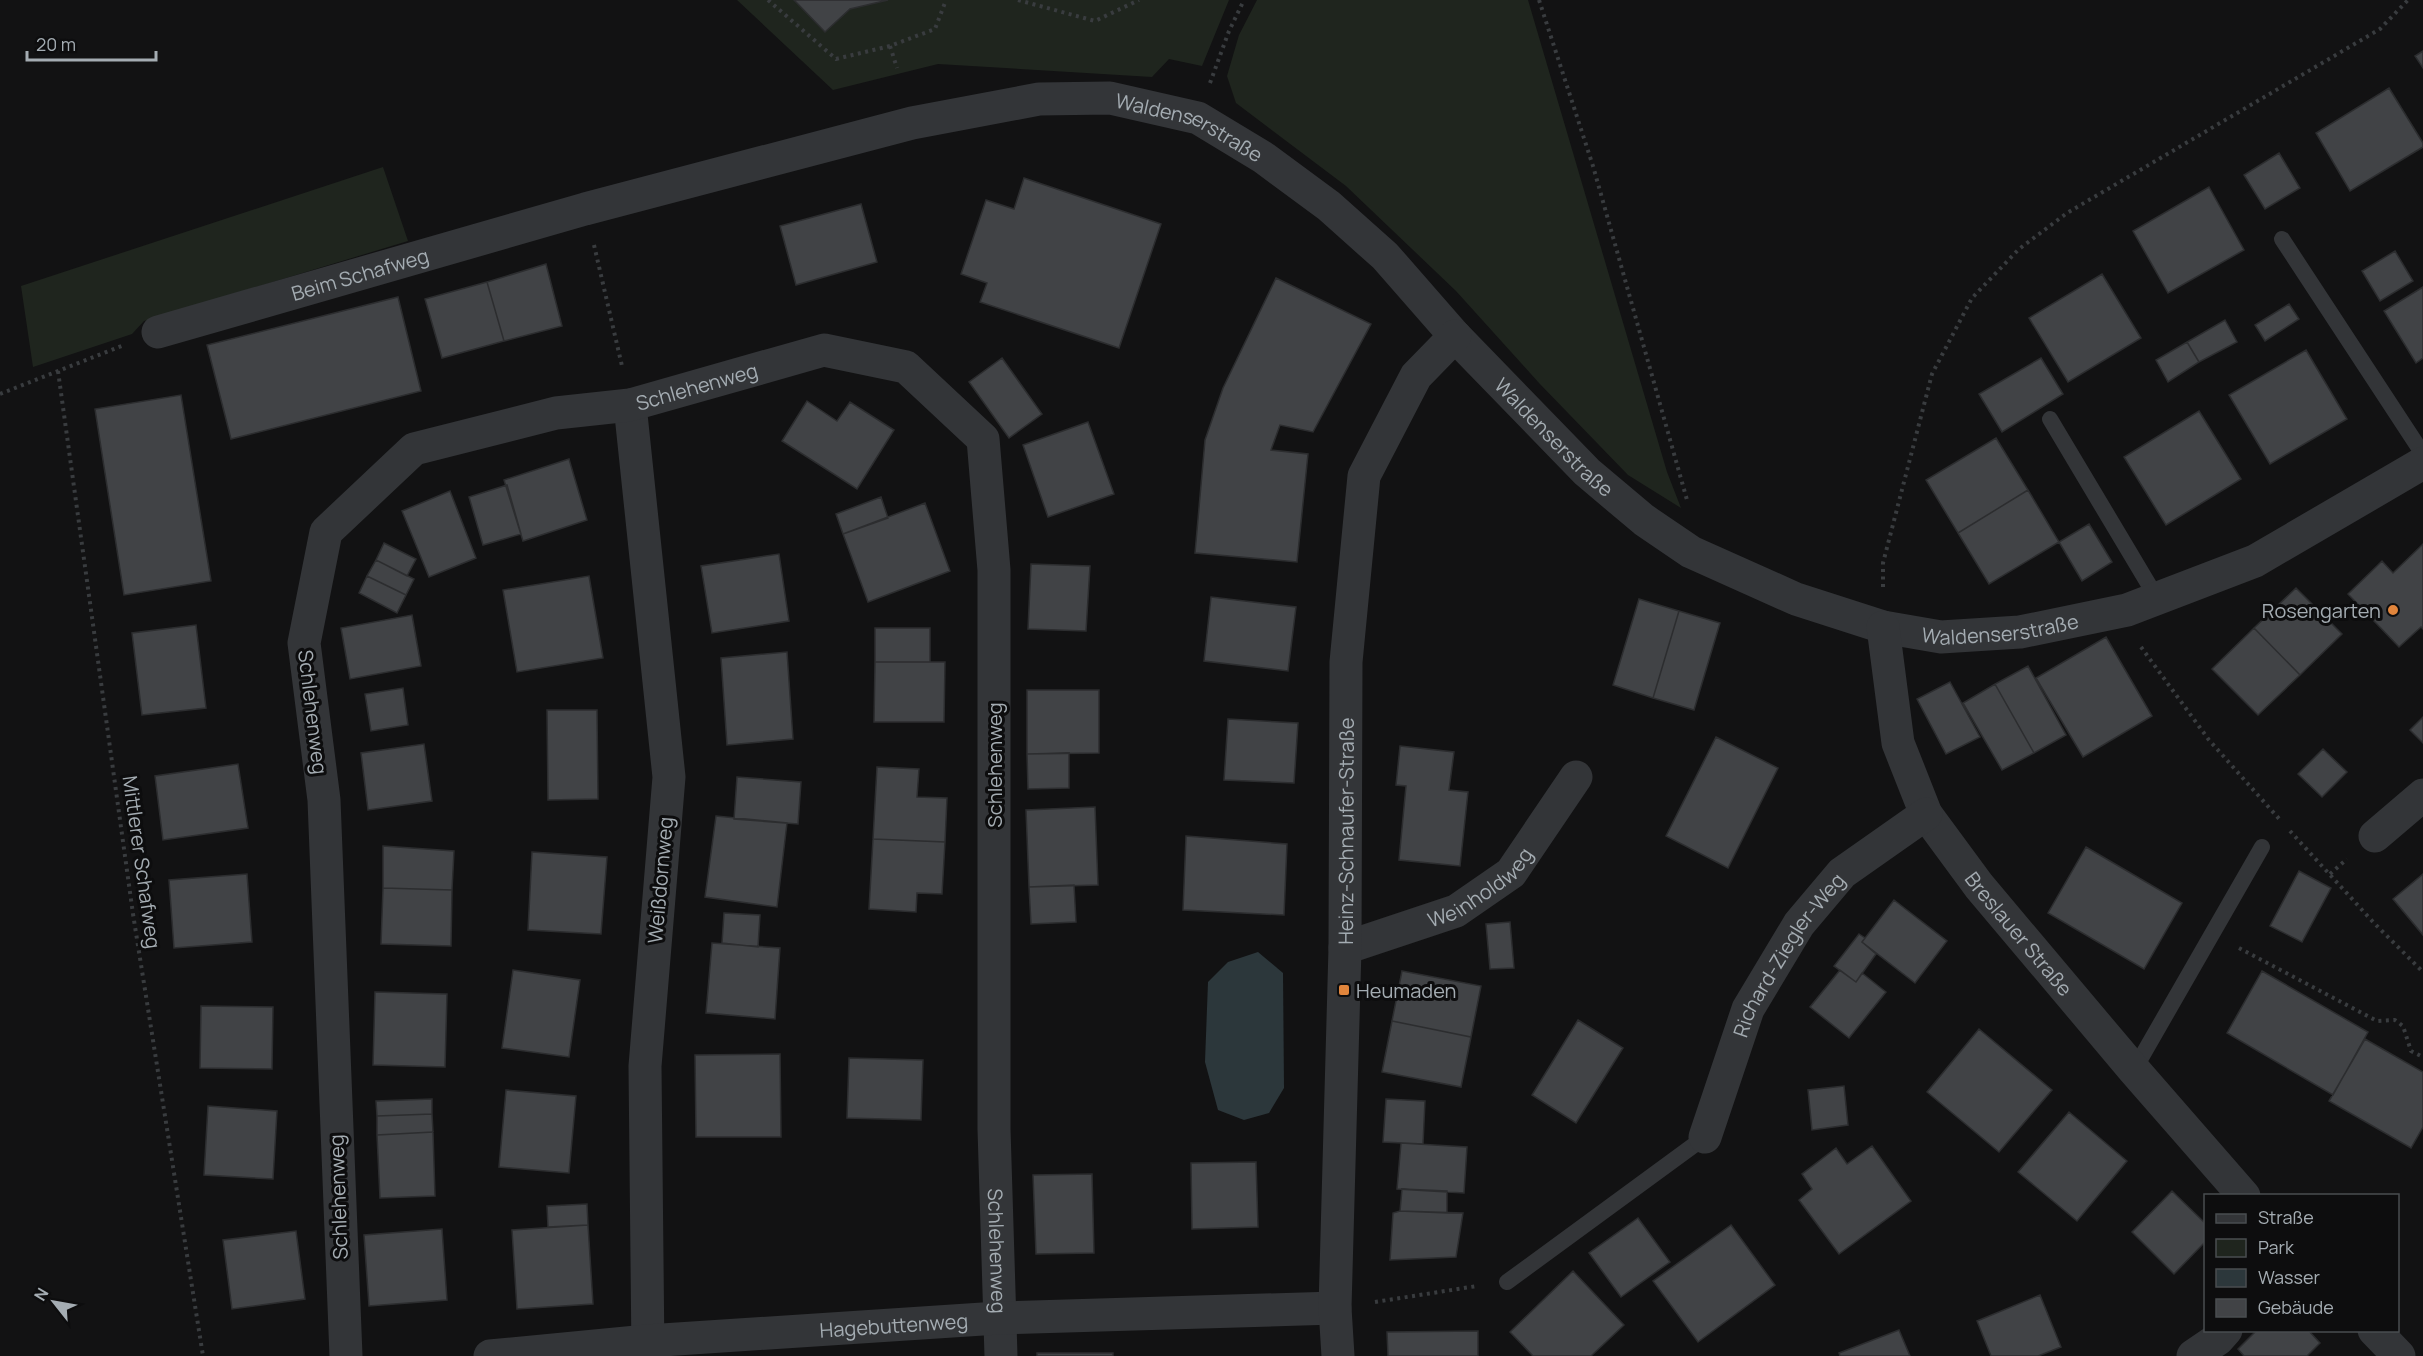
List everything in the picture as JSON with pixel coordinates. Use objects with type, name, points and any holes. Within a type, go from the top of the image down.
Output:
[{"type":"street","name":"Waldenserstraße","points":[[726,173],[912,123],[1039,99],[1110,98],[1198,118],[1264,158],[1329,206],[1384,256],[1455,336],[1587,472],[1644,520],[1691,552],[1796,600],[1883,627],[1941,637],[2020,632],[2127,610],[2158,600],[2255,561],[2423,463]]},
{"type":"street","name":"Beim Schafweg","points":[[158,332],[585,209],[726,173]]},
{"type":"street","name":"Heinz-Schnaufer-Straße","points":[[1338,1356],[1335,1308],[1345,948],[1346,662],[1365,476],[1416,376],[1455,336]]},
{"type":"street","name":"Schlehenweg","points":[[345,1356],[324,800],[304,643],[326,532],[414,449],[556,414],[630,405],[824,350],[906,367],[983,440],[994,570],[994,1129],[998,1318],[1001,1356]]},
{"type":"street","name":"Weißdornweg","points":[[630,405],[669,777],[645,1066],[648,1349]]},
{"type":"street","name":"Breslauer Straße","points":[[1883,627],[1898,743],[1926,814],[1979,886],[2242,1194]]},
{"type":"street","name":"Weinholdweg","points":[[1345,948],[1456,911],[1511,873],[1576,777]]},
{"type":"street","points":[[2375,836],[2423,795]]},
{"type":"street","name":"Richard-Ziegler-Weg","points":[[1705,1137],[1748,1009],[1799,924],[1842,873],[1926,814]]},
{"type":"street","name":"Hagebuttenweg","points":[[490,1356],[648,1349],[998,1318],[1335,1308]]},
{"type":"street","points":[[2193,1356],[2224,1332]]},
{"type":"street","points":[[2376,1332],[2399,1356]]},
{"type":"lane","points":[[2282,239],[2423,454]]},
{"type":"lane","points":[[2050,419],[2158,600]]},
{"type":"lane","points":[[2134,1070],[2262,847]]},
{"type":"lane","points":[[1507,1282],[1705,1137]]},
{"type":"path","points":[[768,0],[836,59],[890,46],[935,29],[946,0]]},
{"type":"path","points":[[1018,0],[1095,21],[1139,0]]},
{"type":"path","points":[[1198,118],[1229,31],[1244,0]]},
{"type":"path","points":[[1539,0],[1593,166],[1682,488],[1698,526],[1691,552]]},
{"type":"path","points":[[1883,627],[1883,563],[1929,386],[1932,375],[1972,298],[2019,249],[2067,213],[2380,29],[2408,0]]},
{"type":"path","points":[[890,46],[897,68]]},
{"type":"path","points":[[585,209],[608,301],[630,405]]},
{"type":"path","points":[[0,394],[158,332]]},
{"type":"path","name":"Mittlerer Schafweg","points":[[58,371],[134,914],[202,1356]]},
{"type":"path","points":[[2127,610],[2139,644],[2210,740],[2366,915],[2423,972]]},
{"type":"path","points":[[2212,934],[2377,1021],[2395,1020],[2403,1026],[2410,1051],[2423,1057]]},
{"type":"path","points":[[1335,1308],[1507,1282]]},
{"type":"green space","points":[[737,0],[1229,0],[1202,66],[1169,59],[1152,77],[938,64],[833,90]]},
{"type":"green space","points":[[1257,0],[1528,0],[1667,472],[1681,508],[1628,475],[1539,383],[1456,291],[1346,186],[1236,103],[1227,76],[1239,35]]},
{"type":"green space","points":[[383,167],[408,241],[144,321],[132,334],[33,367],[21,286]]},
{"type":"water","points":[[1258,952],[1283,973],[1284,1088],[1269,1113],[1244,1120],[1218,1110],[1205,1062],[1208,982],[1228,962]]},
{"type":"building","points":[[794,0],[888,0],[850,9],[825,32]]},
{"type":"building","points":[[2423,51],[2423,68],[2415,56]]},
{"type":"building","points":[[2389,88],[2423,143],[2423,147],[2350,191],[2316,133]]},
{"type":"building","points":[[2279,153],[2300,188],[2265,209],[2244,175]]},
{"type":"building","points":[[1024,178],[1161,224],[1119,348],[980,302],[987,283],[961,274],[986,200],[1014,209]]},
{"type":"building","points":[[2209,187],[2244,250],[2168,293],[2133,231]]},
{"type":"building","points":[[861,204],[877,262],[796,285],[780,226]]},
{"type":"building","points":[[2395,251],[2413,281],[2380,301],[2362,271]]},
{"type":"building","points":[[546,264],[562,326],[504,341],[487,282]]},
{"type":"building","points":[[2102,274],[2141,338],[2068,382],[2029,318]]},
{"type":"building","points":[[1276,278],[1371,324],[1313,432],[1280,425],[1271,450],[1308,454],[1297,562],[1195,553],[1205,440],[1223,388]]},
{"type":"building","points":[[487,282],[504,341],[442,358],[425,299]]},
{"type":"building","points":[[2423,287],[2423,358],[2416,363],[2384,311]]},
{"type":"building","points":[[398,297],[421,391],[231,439],[207,345]]},
{"type":"building","points":[[2289,304],[2299,319],[2265,341],[2255,325]]},
{"type":"building","points":[[2225,320],[2237,342],[2199,362],[2187,342]]},
{"type":"building","points":[[2187,342],[2199,362],[2168,382],[2156,360]]},
{"type":"building","points":[[2306,350],[2347,419],[2270,464],[2229,395]]},
{"type":"building","points":[[1002,358],[1042,414],[1009,438],[969,382]]},
{"type":"building","points":[[2041,358],[2063,394],[2002,432],[1979,394]]},
{"type":"building","points":[[181,395],[211,581],[124,595],[95,409]]},
{"type":"building","points":[[807,401],[837,421],[850,402],[894,430],[857,489],[782,441]]},
{"type":"building","points":[[2199,411],[2241,479],[2166,525],[2124,457]]},
{"type":"building","points":[[1088,422],[1114,494],[1048,517],[1023,445]]},
{"type":"building","points":[[1996,438],[2028,490],[1958,533],[1926,480]]},
{"type":"building","points":[[569,459],[587,520],[523,541],[504,480]]},
{"type":"building","points":[[507,485],[521,534],[483,545],[469,497]]},
{"type":"building","points":[[2028,490],[2059,542],[1989,584],[1958,533]]},
{"type":"building","points":[[450,491],[476,558],[429,577],[402,511]]},
{"type":"building","points":[[881,497],[888,518],[843,534],[836,514]]},
{"type":"building","points":[[925,503],[950,571],[868,602],[843,534]]},
{"type":"building","points":[[2089,524],[2112,562],[2082,581],[2059,542]]},
{"type":"building","points":[[384,543],[416,559],[407,576],[376,560]]},
{"type":"building","name":"Rosengarten","points":[[2423,544],[2423,629],[2421,627],[2399,647],[2348,594],[2382,561],[2393,573]]},
{"type":"building","points":[[779,554],[789,621],[712,633],[701,566]]},
{"type":"building","points":[[376,560],[414,579],[406,595],[367,576]]},
{"type":"building","points":[[1031,564],[1090,566],[1086,631],[1028,629]]},
{"type":"building","points":[[367,576],[406,595],[397,613],[359,593]]},
{"type":"building","points":[[589,576],[603,658],[517,672],[503,590]]},
{"type":"building","points":[[2296,588],[2342,634],[2300,675],[2254,628]]},
{"type":"building","points":[[1211,597],[1296,607],[1288,671],[1204,661]]},
{"type":"building","points":[[1639,599],[1679,611],[1653,698],[1613,685]]},
{"type":"building","points":[[1679,611],[1720,623],[1694,710],[1653,698]]},
{"type":"building","points":[[412,615],[421,666],[350,679],[341,628]]},
{"type":"building","points":[[196,625],[206,708],[142,715],[132,633]]},
{"type":"building","points":[[875,628],[930,628],[930,662],[875,662]]},
{"type":"building","points":[[2254,628],[2300,675],[2258,715],[2212,669]]},
{"type":"building","points":[[2106,637],[2152,716],[2083,757],[2036,678]]},
{"type":"building","points":[[787,652],[793,739],[727,745],[721,658]]},
{"type":"building","points":[[875,662],[945,662],[944,722],[874,722]]},
{"type":"building","points":[[2028,666],[2066,735],[2034,753],[1995,684]]},
{"type":"building","points":[[1950,682],[1980,737],[1946,754],[1917,699]]},
{"type":"building","points":[[1995,684],[2034,753],[2002,770],[1963,703]]},
{"type":"building","points":[[403,688],[408,725],[371,731],[365,694]]},
{"type":"building","points":[[1027,690],[1099,690],[1099,753],[1027,754]]},
{"type":"building","points":[[547,710],[597,710],[598,799],[548,800]]},
{"type":"building","points":[[2423,717],[2423,743],[2410,730]]},
{"type":"building","points":[[1228,719],[1298,723],[1294,783],[1224,780]]},
{"type":"building","points":[[1716,737],[1778,768],[1728,868],[1666,836]]},
{"type":"building","points":[[424,744],[432,801],[368,810],[361,753]]},
{"type":"building","points":[[1400,746],[1454,752],[1449,790],[1468,792],[1460,866],[1399,860],[1406,786],[1396,785]]},
{"type":"building","points":[[2323,749],[2347,772],[2322,797],[2298,774]]},
{"type":"building","points":[[1069,753],[1069,788],[1028,789],[1027,754]]},
{"type":"building","points":[[238,764],[248,828],[163,840],[155,776]]},
{"type":"building","points":[[877,767],[919,769],[917,797],[947,798],[945,842],[873,839]]},
{"type":"building","points":[[737,777],[801,782],[798,824],[734,819]]},
{"type":"building","points":[[1095,807],[1098,885],[1029,887],[1026,810]]},
{"type":"building","points":[[716,816],[787,823],[777,907],[705,897]]},
{"type":"building","points":[[1186,836],[1287,844],[1284,915],[1183,910]]},
{"type":"building","points":[[873,839],[945,842],[942,894],[917,893],[916,912],[869,909]]},
{"type":"building","points":[[383,846],[454,851],[452,890],[383,888]]},
{"type":"building","points":[[2086,847],[2182,903],[2144,969],[2048,913]]},
{"type":"building","points":[[532,852],[607,857],[601,934],[528,930]]},
{"type":"building","points":[[2299,871],[2331,888],[2302,942],[2270,926]]},
{"type":"building","points":[[247,874],[252,942],[174,948],[169,880]]},
{"type":"building","points":[[2423,874],[2423,935],[2393,899]]},
{"type":"building","points":[[1074,885],[1076,922],[1031,924],[1029,887]]},
{"type":"building","points":[[383,888],[452,890],[451,946],[381,944]]},
{"type":"building","points":[[1894,900],[1947,941],[1915,983],[1862,942]]},
{"type":"building","points":[[724,913],[760,915],[758,947],[722,943]]},
{"type":"building","points":[[1510,922],[1514,968],[1490,969],[1486,924]]},
{"type":"building","points":[[1859,934],[1865,938],[1862,942],[1876,954],[1856,982],[1834,966]]},
{"type":"building","points":[[712,943],[780,948],[775,1019],[706,1013]]},
{"type":"building","points":[[513,970],[580,980],[569,1057],[502,1048]]},
{"type":"building","points":[[1840,970],[1856,982],[1862,973],[1886,992],[1849,1038],[1810,1007]]},
{"type":"building","points":[[1402,971],[1481,986],[1471,1037],[1392,1021]]},
{"type":"building","points":[[2262,971],[2368,1032],[2333,1095],[2227,1033]]},
{"type":"building","points":[[375,992],[447,994],[445,1067],[373,1065]]},
{"type":"building","points":[[201,1006],[273,1007],[272,1069],[200,1068]]},
{"type":"building","points":[[1578,1020],[1623,1048],[1576,1123],[1532,1095]]},
{"type":"building","points":[[1392,1021],[1471,1037],[1461,1087],[1382,1072]]},
{"type":"building","points":[[1979,1029],[2052,1090],[1999,1152],[1927,1092]]},
{"type":"building","points":[[2365,1039],[2423,1072],[2423,1127],[2411,1148],[2329,1101]]},
{"type":"building","points":[[780,1054],[781,1137],[696,1137],[695,1055]]},
{"type":"building","points":[[849,1058],[923,1060],[921,1120],[847,1118]]},
{"type":"building","points":[[1844,1086],[1848,1125],[1812,1130],[1808,1090]]},
{"type":"building","points":[[506,1090],[576,1096],[569,1173],[499,1167]]},
{"type":"building","points":[[432,1099],[432,1114],[377,1116],[376,1101]]},
{"type":"building","points":[[1386,1099],[1425,1101],[1423,1144],[1383,1142]]},
{"type":"building","points":[[208,1106],[277,1111],[273,1179],[204,1175]]},
{"type":"building","points":[[2069,1112],[2127,1161],[2077,1221],[2018,1172]]},
{"type":"building","points":[[432,1114],[433,1132],[377,1135],[377,1116]]},
{"type":"building","points":[[433,1132],[435,1196],[380,1198],[377,1135]]},
{"type":"building","points":[[1401,1143],[1467,1147],[1464,1193],[1397,1189]]},
{"type":"building","points":[[1872,1146],[1911,1201],[1839,1254],[1799,1200],[1812,1189],[1802,1174],[1836,1148],[1847,1164]]},
{"type":"building","points":[[1256,1162],[1258,1227],[1192,1229],[1191,1163]]},
{"type":"building","points":[[1092,1174],[1094,1253],[1036,1254],[1033,1175]]},
{"type":"building","points":[[1402,1189],[1447,1191],[1447,1213],[1400,1211]]},
{"type":"building","points":[[2172,1191],[2204,1222],[2204,1243],[2174,1274],[2132,1232]]},
{"type":"building","points":[[587,1204],[588,1225],[548,1227],[547,1206]]},
{"type":"building","points":[[1400,1211],[1463,1213],[1456,1257],[1390,1260],[1393,1213]]},
{"type":"building","points":[[1638,1218],[1670,1262],[1621,1297],[1589,1253]]},
{"type":"building","points":[[588,1225],[593,1304],[517,1309],[512,1230]]},
{"type":"building","points":[[1731,1225],[1775,1285],[1698,1342],[1653,1281]]},
{"type":"building","points":[[442,1229],[447,1300],[369,1306],[364,1235]]},
{"type":"building","points":[[296,1231],[305,1299],[232,1309],[223,1240]]},
{"type":"building","points":[[1573,1271],[1624,1325],[1591,1356],[1533,1356],[1510,1332]]},
{"type":"building","points":[[2040,1295],[2061,1347],[2038,1356],[1991,1356],[1977,1321]]},
{"type":"building","points":[[1899,1330],[1910,1356],[1840,1356],[1839,1353]]},
{"type":"building","points":[[1478,1331],[1478,1356],[1388,1356],[1387,1332]]},
{"type":"building","points":[[2255,1332],[2310,1332],[2320,1343],[2307,1356],[2244,1356],[2238,1349]]},
{"type":"building","points":[[1037,1353],[1113,1353],[1113,1356],[1037,1356]]},
{"type":"place","name":"Rosengarten","points":[[2393,610]]},
{"type":"place","name":"Heumaden","points":[[1344,990]]}]
